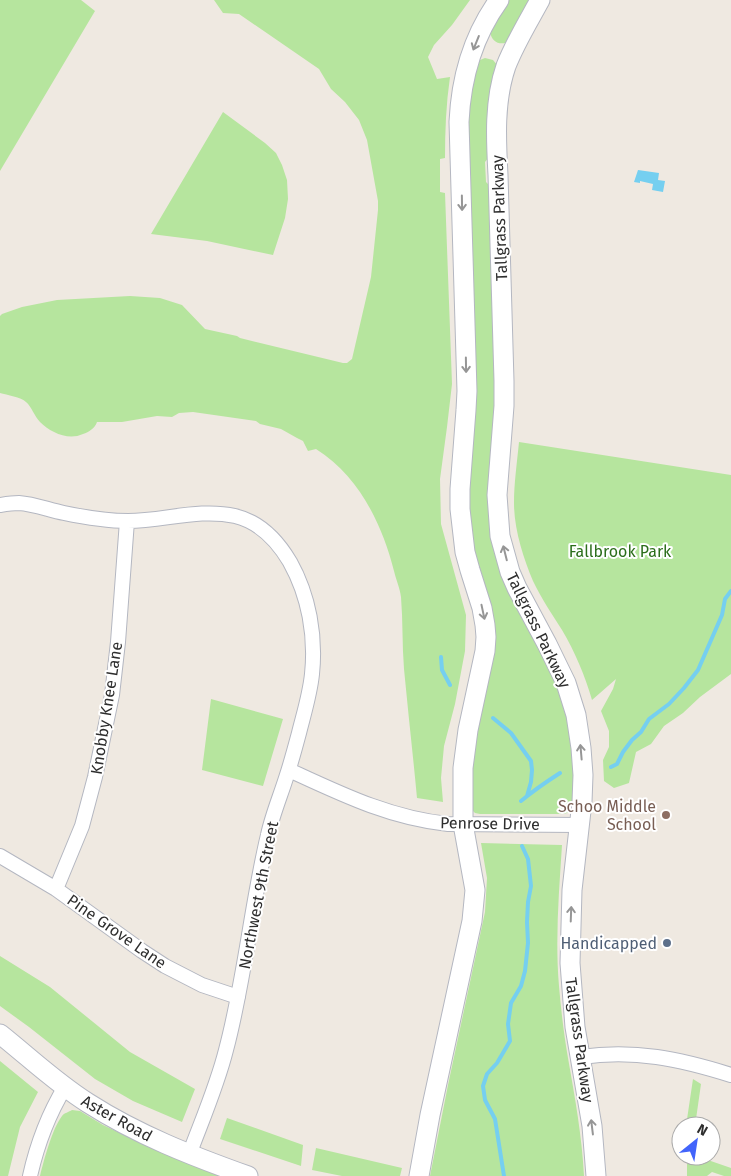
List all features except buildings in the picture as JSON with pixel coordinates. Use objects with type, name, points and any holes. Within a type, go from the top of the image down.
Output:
[{"type":"street","points":[[419,1176],[474,905],[474,890],[463,824],[463,768],[486,638],[482,608],[466,552],[460,509],[467,391],[459,122],[462,88],[471,55],[484,24],[499,0]]},
{"type":"street","name":"Tallgrass Parkway","points":[[540,0],[519,37],[506,68],[497,114],[496,147],[504,390],[497,495],[500,536],[510,572],[566,683],[576,715],[581,748],[583,775],[580,825],[572,890],[570,963],[575,1027],[592,1126],[596,1176]]},
{"type":"street","name":"Northwest 9th Street","points":[[0,505],[19,503],[72,515],[127,521],[206,513],[227,514],[242,518],[259,526],[282,548],[298,576],[308,606],[313,645],[312,676],[308,700],[268,833],[227,1049],[189,1155]]},
{"type":"street","name":"Knobby Knee Lane","points":[[56,889],[82,826],[95,777],[112,696],[127,521]]},
{"type":"street","name":"Penrose Drive","points":[[288,770],[358,801],[436,823],[580,825]]},
{"type":"street","name":"Pine Grove Lane","points":[[0,856],[56,889],[166,966],[202,985],[238,997]]},
{"type":"street","name":"Aster Road","points":[[0,1034],[65,1087],[110,1116],[189,1155],[248,1176]]},
{"type":"street","points":[[580,1057],[616,1054],[652,1056],[689,1063],[731,1075]]},
{"type":"street","points":[[30,1176],[34,1156],[42,1134],[65,1087]]},
{"type":"green space","points":[[0,0],[81,0],[95,11],[0,171]]},
{"type":"green space","points":[[214,0],[470,0],[452,25],[434,45],[428,57],[437,79],[450,77],[445,158],[440,159],[440,192],[445,193],[452,384],[440,479],[441,524],[466,615],[465,651],[455,704],[444,746],[441,778],[443,802],[417,798],[404,669],[401,597],[389,553],[367,502],[345,473],[331,460],[316,449],[308,451],[303,441],[281,429],[260,424],[256,421],[193,412],[179,413],[172,417],[157,416],[122,422],[97,422],[90,431],[77,436],[65,436],[44,426],[24,400],[0,393],[0,316],[22,307],[57,300],[130,296],[160,298],[182,305],[205,329],[343,363],[347,363],[352,359],[371,277],[378,210],[367,140],[359,120],[345,102],[331,89],[319,69],[239,14],[223,13]]},
{"type":"green space","points":[[506,0],[533,0],[510,41],[500,43],[493,39],[490,32]]},
{"type":"green space","points":[[485,58],[493,60],[498,66],[489,157],[485,162],[486,182],[492,192],[497,401],[490,498],[563,696],[575,754],[574,808],[564,814],[480,814],[475,813],[471,809],[469,765],[485,680],[475,559],[467,518],[470,183],[466,118],[476,64]]},
{"type":"green space","points":[[223,112],[265,143],[276,153],[282,165],[287,180],[288,199],[285,218],[273,255],[207,241],[151,234]]},
{"type":"green space","name":"Fallbrook Park","points":[[519,442],[731,475],[731,674],[664,726],[651,744],[636,752],[629,783],[614,788],[604,781],[603,760],[609,747],[609,731],[601,711],[613,689],[616,679],[592,700],[583,673],[571,647],[533,581],[520,543],[514,513],[514,488]]},
{"type":"green space","points":[[211,699],[283,719],[263,786],[202,770]]},
{"type":"green space","points":[[481,843],[562,845],[557,933],[559,986],[565,1040],[580,1132],[584,1176],[430,1176],[485,912],[487,878]]},
{"type":"green space","points":[[0,956],[50,987],[130,1052],[195,1089],[182,1122],[133,1101],[95,1079],[0,1006]]},
{"type":"green space","points":[[0,1061],[38,1092],[20,1127],[8,1176],[0,1176]]},
{"type":"green space","points":[[693,1079],[701,1084],[696,1116],[687,1116]]},
{"type":"green space","points":[[72,1110],[80,1111],[103,1125],[161,1152],[222,1176],[40,1176],[58,1122],[63,1115]]},
{"type":"green space","points":[[227,1118],[303,1145],[301,1166],[220,1139]]},
{"type":"green space","points":[[316,1148],[402,1168],[400,1176],[342,1176],[312,1170]]},
{"type":"green space","points":[[721,1165],[731,1168],[731,1176],[712,1172],[707,1176],[687,1176],[687,1166]]},
{"type":"water","points":[[638,170],[659,173],[658,180],[665,181],[663,192],[652,190],[653,184],[640,181],[640,183],[634,182]]},
{"type":"waterway","points":[[611,767],[617,764],[623,752],[641,732],[649,719],[669,704],[698,670],[722,615],[725,599],[731,591]]},
{"type":"waterway","points":[[441,657],[442,670],[450,685]]},
{"type":"waterway","points":[[493,718],[511,733],[531,761],[531,782],[527,796]]},
{"type":"waterway","points":[[521,801],[560,773]]},
{"type":"waterway","points":[[504,1176],[495,1119],[485,1100],[483,1086],[487,1074],[497,1063],[510,1041],[508,1024],[511,1003],[521,986],[525,971],[528,943],[528,902],[531,886],[528,859],[522,846]]},
{"type":"place","name":"Schoo Middle School","points":[[666,815]]},
{"type":"place","name":"Handicapped","points":[[667,943]]}]
